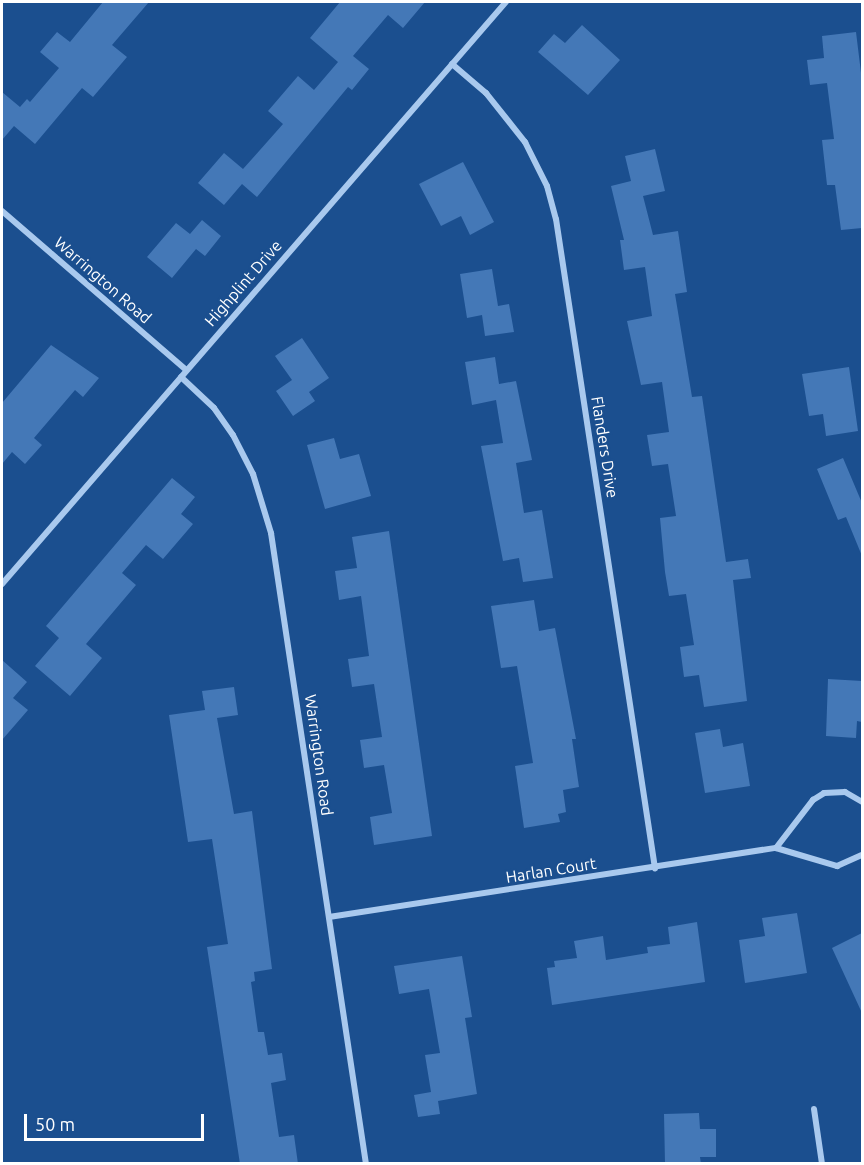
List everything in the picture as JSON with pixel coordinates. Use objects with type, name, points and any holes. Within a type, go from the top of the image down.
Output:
[{"type":"street","name":"Highplint Drive","points":[[2,584],[506,2]]},
{"type":"street","name":"Flanders Drive","points":[[452,64],[486,93],[525,142],[547,186],[556,219],[655,868]]},
{"type":"street","name":"Warrington Road","points":[[2,211],[186,370]]},
{"type":"street","name":"Warrington Road","points":[[181,377],[224,419],[264,504],[281,594],[366,1164]]},
{"type":"street","points":[[776,848],[813,800],[824,793],[845,792],[862,802]]},
{"type":"street","name":"Harlan Court","points":[[329,917],[776,848],[837,866],[862,855]]},
{"type":"street","points":[[814,1109],[822,1164]]},
{"type":"building","points":[[103,2],[149,2],[112,45],[127,57],[93,97],[82,88],[35,144],[14,126],[2,140],[2,92],[20,107],[27,99],[30,102],[59,68],[40,52],[57,32],[70,42]]},
{"type":"building","points":[[340,2],[425,2],[403,28],[388,15],[353,56],[369,69],[352,90],[348,87],[257,197],[242,184],[224,205],[198,183],[224,153],[243,169],[283,124],[268,111],[298,76],[314,90],[338,62],[310,38]]},
{"type":"building","points":[[582,25],[620,60],[588,95],[538,52],[554,34],[565,43]]},
{"type":"building","points":[[856,32],[862,81],[862,228],[841,230],[835,185],[827,185],[822,140],[834,139],[827,83],[810,85],[807,60],[824,58],[822,36]]},
{"type":"building","points":[[655,149],[665,191],[643,196],[653,235],[678,231],[687,292],[675,294],[692,397],[702,396],[726,562],[748,559],[751,578],[733,580],[747,701],[704,707],[699,675],[684,677],[680,647],[694,645],[686,594],[669,596],[665,572],[660,518],[676,516],[668,464],[652,466],[647,435],[669,432],[662,382],[641,385],[627,321],[652,316],[645,267],[624,270],[620,240],[624,240],[611,186],[631,181],[625,156]]},
{"type":"building","points":[[463,162],[494,222],[470,235],[461,216],[441,226],[419,184]]},
{"type":"building","points":[[202,220],[221,236],[205,256],[196,249],[172,278],[147,257],[176,223],[190,234]]},
{"type":"building","points":[[492,269],[498,306],[509,304],[514,332],[485,336],[482,315],[467,318],[460,274]]},
{"type":"building","points":[[302,338],[329,378],[309,392],[315,401],[293,416],[276,391],[292,380],[275,356]]},
{"type":"building","points":[[51,345],[99,378],[83,397],[75,390],[34,438],[42,445],[25,464],[12,452],[2,464],[2,403]]},
{"type":"building","points":[[495,357],[499,384],[516,381],[532,460],[516,463],[524,513],[542,510],[553,578],[523,582],[519,558],[503,561],[481,446],[503,443],[496,400],[472,405],[465,362]]},
{"type":"building","points":[[849,367],[858,431],[826,436],[823,414],[809,416],[802,374]]},
{"type":"building","points":[[334,438],[340,459],[359,454],[371,496],[325,509],[307,445]]},
{"type":"building","points":[[843,458],[862,503],[862,556],[846,517],[838,520],[817,469]]},
{"type":"building","points":[[172,478],[195,497],[181,514],[193,524],[163,559],[146,545],[122,573],[136,585],[86,644],[102,658],[70,696],[35,666],[59,638],[46,626]]},
{"type":"building","points":[[389,531],[432,836],[374,845],[370,817],[392,813],[384,765],[364,768],[360,740],[382,737],[374,684],[352,687],[348,659],[369,656],[361,596],[339,600],[335,571],[357,568],[352,537]]},
{"type":"building","points":[[534,600],[539,631],[555,628],[576,739],[572,739],[579,787],[563,790],[566,812],[558,814],[560,822],[524,828],[515,766],[533,763],[517,666],[501,668],[491,606]]},
{"type":"building","points":[[2,660],[27,682],[13,698],[28,710],[2,740]]},
{"type":"building","points":[[828,679],[862,681],[862,722],[857,721],[856,738],[826,736]]},
{"type":"building","points":[[234,687],[238,715],[217,718],[234,814],[252,811],[272,969],[254,972],[255,981],[251,982],[258,1032],[264,1032],[268,1055],[282,1053],[286,1080],[271,1083],[279,1137],[294,1135],[298,1164],[240,1164],[207,947],[228,944],[212,839],[188,842],[169,715],[205,710],[202,691]]},
{"type":"building","points":[[720,729],[723,747],[743,743],[750,786],[705,793],[695,733]]},
{"type":"building","points":[[797,913],[807,973],[745,983],[739,940],[765,936],[762,918]]},
{"type":"building","points":[[697,922],[705,982],[552,1005],[547,968],[555,967],[554,961],[577,958],[574,941],[603,936],[606,960],[648,953],[647,947],[670,944],[668,927]]},
{"type":"building","points":[[862,933],[862,1013],[832,948]]},
{"type":"building","points":[[462,956],[472,1017],[465,1018],[477,1094],[438,1101],[440,1114],[418,1117],[414,1095],[431,1092],[425,1055],[440,1053],[429,989],[399,994],[394,966]]},
{"type":"building","points":[[699,1113],[700,1129],[716,1129],[716,1157],[700,1157],[701,1164],[665,1164],[664,1114]]}]
